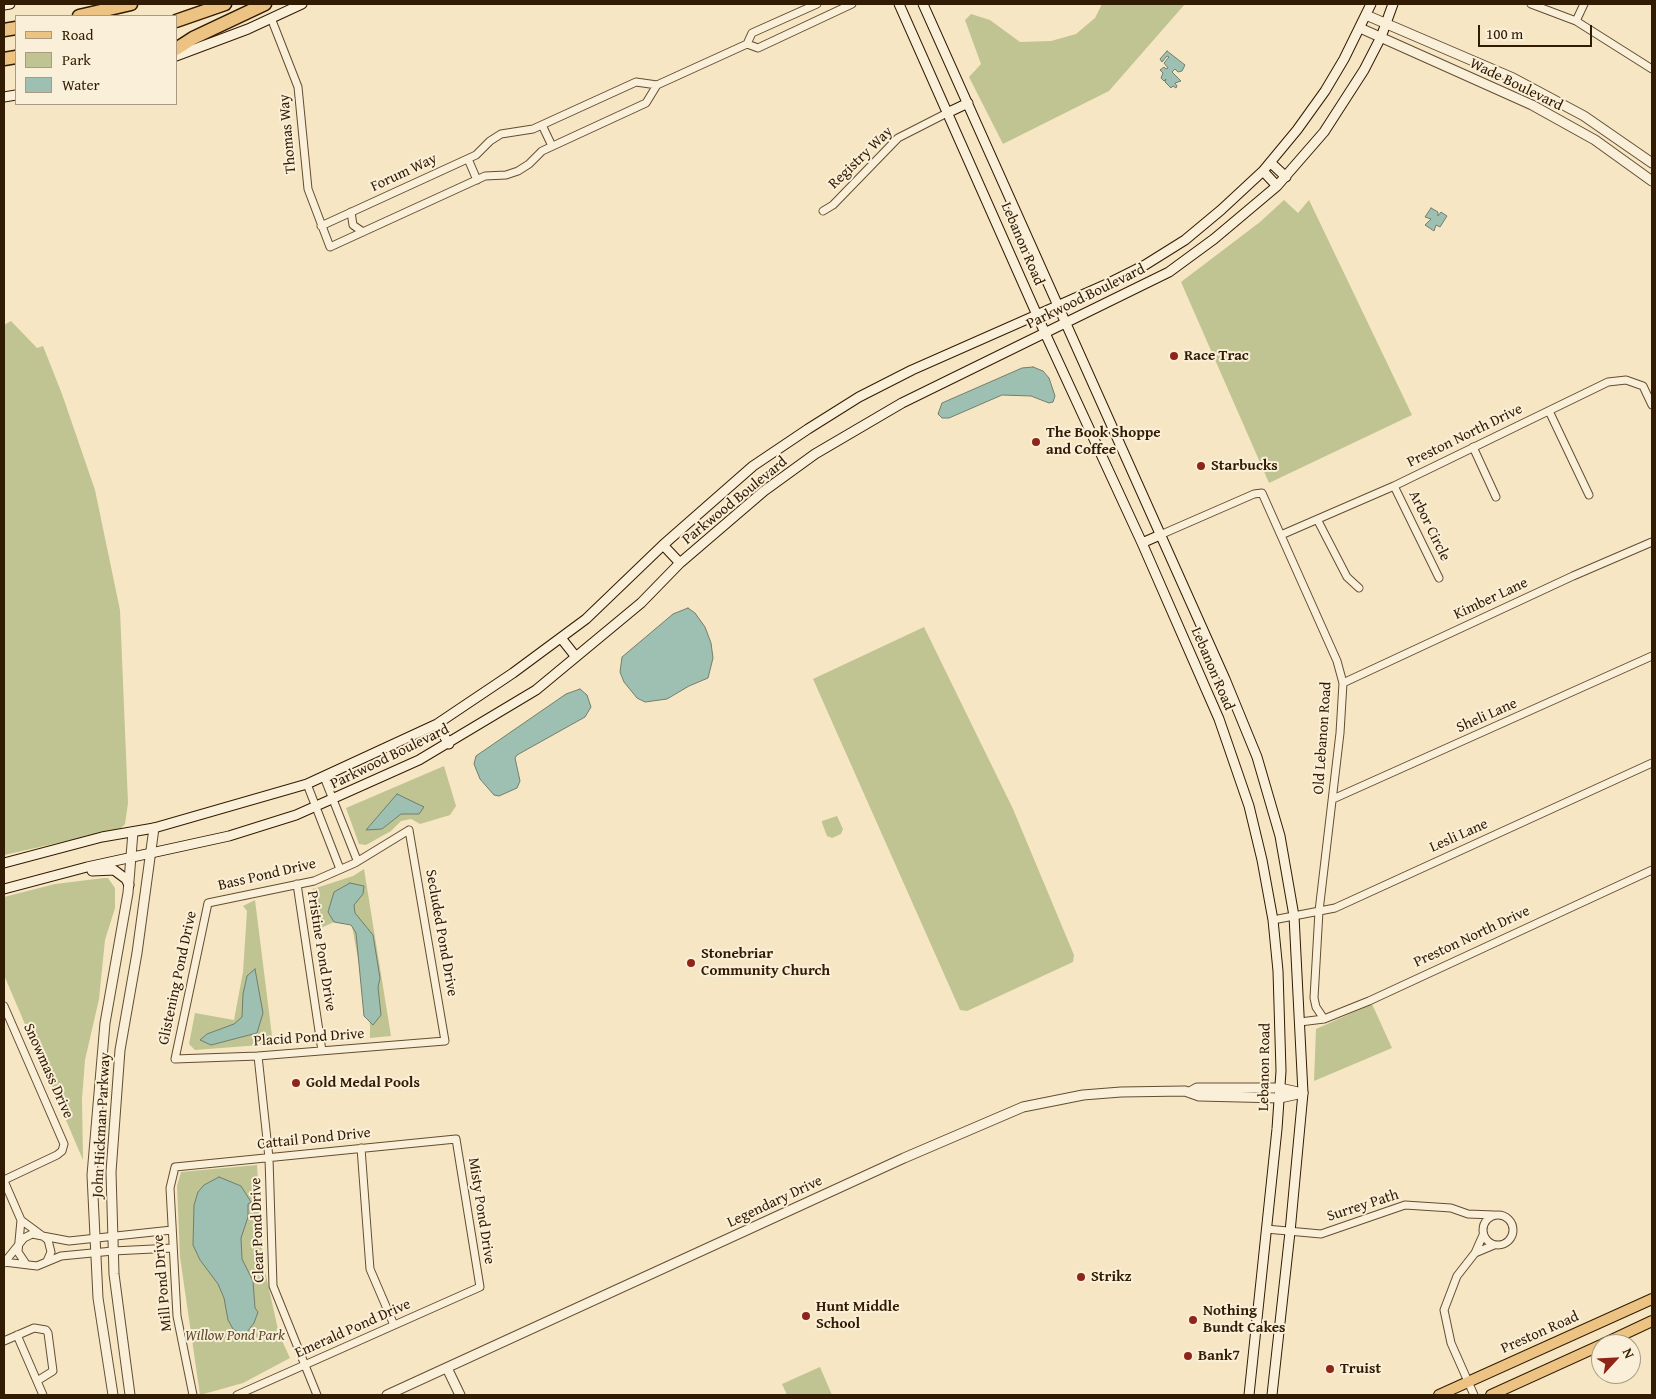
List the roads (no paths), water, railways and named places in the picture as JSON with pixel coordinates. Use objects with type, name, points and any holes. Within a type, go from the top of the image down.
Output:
[{"type":"highway","points":[[83,15],[131,4]]},
{"type":"highway","points":[[178,20],[225,4]]},
{"type":"highway","points":[[178,48],[193,38],[265,4]]},
{"type":"main road","points":[[4,5],[10,4]]},
{"type":"main road","points":[[178,55],[302,4]]},
{"type":"main road","name":"Lebanon Road","points":[[899,4],[1036,314],[1142,543],[1219,719],[1235,764],[1262,860],[1278,971],[1280,1098],[1249,1395]]},
{"type":"main road","name":"Lebanon Road","points":[[923,4],[1225,679],[1257,757],[1280,836],[1294,916],[1303,1093],[1272,1395]]},
{"type":"main road","name":"Parkwood Boulevard","points":[[4,863],[102,837],[154,828],[307,784],[437,724],[513,673],[586,619],[663,545],[754,466],[852,401],[912,370],[1109,283],[1164,254],[1221,210],[1271,162],[1325,91],[1371,4]]},
{"type":"main road","name":"Parkwood Boulevard","points":[[4,889],[132,856],[229,836],[317,808],[449,744],[536,690],[641,603],[680,563],[764,491],[857,428],[902,402],[1132,292],[1177,267],[1214,239],[1277,186],[1324,132],[1350,96],[1381,37],[1393,4]]},
{"type":"main road","name":"Wade Boulevard","points":[[1366,15],[1525,84],[1611,133],[1652,163]]},
{"type":"main road","name":"Wade Boulevard","points":[[1360,28],[1517,98],[1595,140],[1652,181]]},
{"type":"main road","points":[[1505,93],[1513,78]]},
{"type":"main road","points":[[1517,98],[1525,84]]},
{"type":"main road","points":[[947,113],[968,103]]},
{"type":"main road","points":[[1271,162],[1286,177]]},
{"type":"main road","points":[[1263,171],[1277,186]]},
{"type":"main road","points":[[1142,543],[1160,535]]},
{"type":"main road","points":[[663,545],[680,563]]},
{"type":"main road","points":[[561,638],[576,657]]},
{"type":"main road","points":[[437,724],[449,744]]},
{"type":"main road","name":"John Hickman Parkway","points":[[130,1395],[118,1316],[112,1236],[111,1172],[115,1096],[120,1050],[152,852],[154,828]]},
{"type":"main road","name":"John Hickman Parkway","points":[[113,1395],[98,1298],[94,1252],[92,1175],[105,1023],[129,886],[133,832]]},
{"type":"main road","points":[[72,871],[114,870],[126,879],[129,886]]},
{"type":"main road","name":"Legendary Drive","points":[[387,1395],[1003,1114],[1045,1102],[1083,1095],[1190,1092],[1197,1088],[1280,1088],[1303,1093]]},
{"type":"main road","name":"Legendary Drive","points":[[1190,1092],[1198,1096],[1280,1098],[1303,1093]]},
{"type":"main road","name":"Preston Road","points":[[1439,1395],[1652,1299]]},
{"type":"main road","points":[[1625,1334],[1652,1321]]},
{"type":"main road","points":[[1491,1395],[1591,1350]]},
{"type":"main road","points":[[447,1368],[460,1395]]},
{"type":"street","name":"Forum Way","points":[[320,226],[478,154],[490,141],[501,134],[513,130],[532,129],[636,82],[657,85],[747,44],[752,34],[816,4]]},
{"type":"street","name":"Forum Way","points":[[747,44],[758,48],[852,4]]},
{"type":"street","points":[[1531,4],[1576,21],[1652,69]]},
{"type":"street","points":[[1576,21],[1584,4]]},
{"type":"street","name":"Thomas Way","points":[[271,18],[298,87],[304,169],[312,205],[330,247]]},
{"type":"street","name":"Forum Way","points":[[330,247],[487,176],[517,172],[529,164],[541,151],[646,103],[657,85]]},
{"type":"street","name":"Registry Way","points":[[823,211],[833,205],[898,138],[947,113]]},
{"type":"street","points":[[542,125],[552,146]]},
{"type":"street","points":[[468,159],[478,180]]},
{"type":"street","points":[[351,212],[353,225],[363,232]]},
{"type":"street","name":"Preston North Drive","points":[[1281,536],[1394,486],[1608,382],[1626,380],[1643,386],[1652,405]]},
{"type":"street","points":[[1548,412],[1589,495]]},
{"type":"street","points":[[1473,447],[1496,497]]},
{"type":"street","name":"Arbor Circle","points":[[1394,486],[1439,578]]},
{"type":"street","name":"Old Lebanon Road","points":[[1160,535],[1254,494],[1262,493],[1328,638],[1343,683],[1333,799],[1319,911],[1314,998],[1316,1006],[1324,1019]]},
{"type":"street","points":[[1318,521],[1347,577],[1359,588]]},
{"type":"street","name":"Kimber Lane","points":[[1343,683],[1564,580],[1652,542]]},
{"type":"street","name":"Sheli Lane","points":[[1333,799],[1652,656]]},
{"type":"street","name":"Lesli Lane","points":[[1272,920],[1335,908],[1652,763]]},
{"type":"street","points":[[324,777],[357,860]]},
{"type":"street","points":[[307,784],[340,870]]},
{"type":"street","name":"Bass Pond Drive","points":[[208,903],[314,881],[340,870],[409,830]]},
{"type":"street","name":"Secluded Pond Drive","points":[[409,830],[445,1041]]},
{"type":"street","name":"Preston North Drive","points":[[1300,1022],[1324,1019],[1369,1000],[1652,870]]},
{"type":"street","name":"Pristine Pond Drive","points":[[297,884],[322,1051]]},
{"type":"street","name":"Glistening Pond Drive","points":[[175,1059],[208,903]]},
{"type":"street","name":"Snowmass Drive","points":[[4,1006],[62,1136],[64,1148],[57,1155],[4,1180]]},
{"type":"street","name":"Placid Pond Drive","points":[[175,1059],[258,1056],[445,1041]]},
{"type":"street","name":"Clear Pond Drive","points":[[258,1056],[269,1158],[273,1286],[317,1395]]},
{"type":"street","name":"Cattail Pond Drive","points":[[175,1167],[456,1139]]},
{"type":"street","name":"Misty Pond Drive","points":[[456,1139],[480,1287]]},
{"type":"street","points":[[361,1148],[370,1269],[394,1325]]},
{"type":"street","name":"Mill Pond Drive","points":[[175,1167],[170,1188],[177,1316],[193,1395]]},
{"type":"street","points":[[4,1180],[21,1220],[19,1256],[28,1265]]},
{"type":"street","name":"Surrey Path","points":[[1266,1230],[1321,1234],[1405,1204],[1451,1208],[1468,1214],[1494,1215]]},
{"type":"street","name":"Surrey Path","points":[[1468,1214],[1483,1226]]},
{"type":"street","points":[[1474,1395],[1446,1328],[1444,1310],[1457,1276],[1475,1253],[1483,1235],[1483,1226],[1494,1215],[1506,1217],[1513,1229],[1508,1242],[1494,1245],[1475,1253]]},
{"type":"street","points":[[21,1220],[48,1240],[51,1249],[50,1257],[45,1263]]},
{"type":"street","points":[[4,1262],[28,1235],[42,1235],[66,1241],[172,1230]]},
{"type":"street","points":[[1483,1235],[1488,1242],[1494,1245]]},
{"type":"street","points":[[4,1262],[38,1266],[56,1257],[113,1250],[173,1248]]},
{"type":"street","name":"Emerald Pond Drive","points":[[237,1395],[480,1287]]},
{"type":"street","points":[[4,1341],[38,1327],[48,1333],[53,1371],[37,1381]]},
{"type":"street","points":[[17,1335],[43,1395]]},
{"type":"water","points":[[1167,51],[1185,65],[1182,71],[1178,72],[1175,69],[1172,72],[1181,81],[1175,83],[1176,88],[1173,86],[1171,88],[1165,82],[1166,79],[1164,81],[1161,78],[1163,73],[1160,70],[1164,67],[1168,68],[1164,63],[1169,57],[1167,56],[1162,62],[1160,59]]},
{"type":"water","points":[[1431,208],[1438,212],[1438,216],[1441,212],[1447,216],[1440,227],[1436,225],[1434,231],[1425,225],[1431,219],[1425,217]]},
{"type":"water","points":[[1033,367],[1043,371],[1049,378],[1055,396],[1053,402],[1049,403],[1031,396],[1002,395],[949,418],[942,418],[938,414],[942,403],[1022,368]]},
{"type":"water","points":[[688,608],[695,613],[705,627],[711,643],[713,658],[708,678],[689,686],[667,699],[645,702],[637,698],[624,682],[620,672],[622,657],[673,614]]},
{"type":"water","points":[[580,689],[587,695],[591,707],[585,717],[517,755],[515,758],[520,781],[517,788],[499,796],[494,795],[480,779],[474,764],[476,756],[566,694]]},
{"type":"water","points":[[397,794],[424,807],[419,814],[401,814],[382,829],[366,830]]},
{"type":"water","points":[[350,883],[364,886],[363,894],[354,905],[355,913],[373,935],[380,978],[378,987],[381,1015],[373,1025],[364,1016],[356,933],[351,925],[334,922],[328,912],[334,892]]},
{"type":"water","points":[[255,969],[263,1013],[257,1033],[211,1045],[200,1040],[207,1034],[234,1024],[242,1017],[243,994],[247,976]]},
{"type":"water","points":[[219,1177],[241,1186],[251,1202],[248,1204],[248,1217],[241,1238],[242,1259],[253,1281],[255,1308],[258,1312],[254,1323],[244,1336],[233,1329],[228,1320],[224,1298],[218,1284],[200,1260],[193,1245],[194,1205],[198,1192],[204,1185]]},
{"type":"place","name":"Race Trac","points":[[1174,356]]},
{"type":"place","name":"The Book Shoppe and Coffee","points":[[1036,442]]},
{"type":"place","name":"Starbucks","points":[[1201,466]]},
{"type":"place","name":"Stonebriar Community Church","points":[[691,963]]},
{"type":"place","name":"Gold Medal Pools","points":[[296,1083]]},
{"type":"place","name":"Strikz","points":[[1081,1277]]},
{"type":"place","name":"Hunt Middle School","points":[[806,1316]]},
{"type":"place","name":"Nothing Bundt Cakes","points":[[1193,1320]]},
{"type":"place","name":"Bank7","points":[[1188,1356]]},
{"type":"place","name":"Truist","points":[[1330,1369]]},
{"type":"park label","name":"Willow Pond Park","points":[[235,1336]]}]
